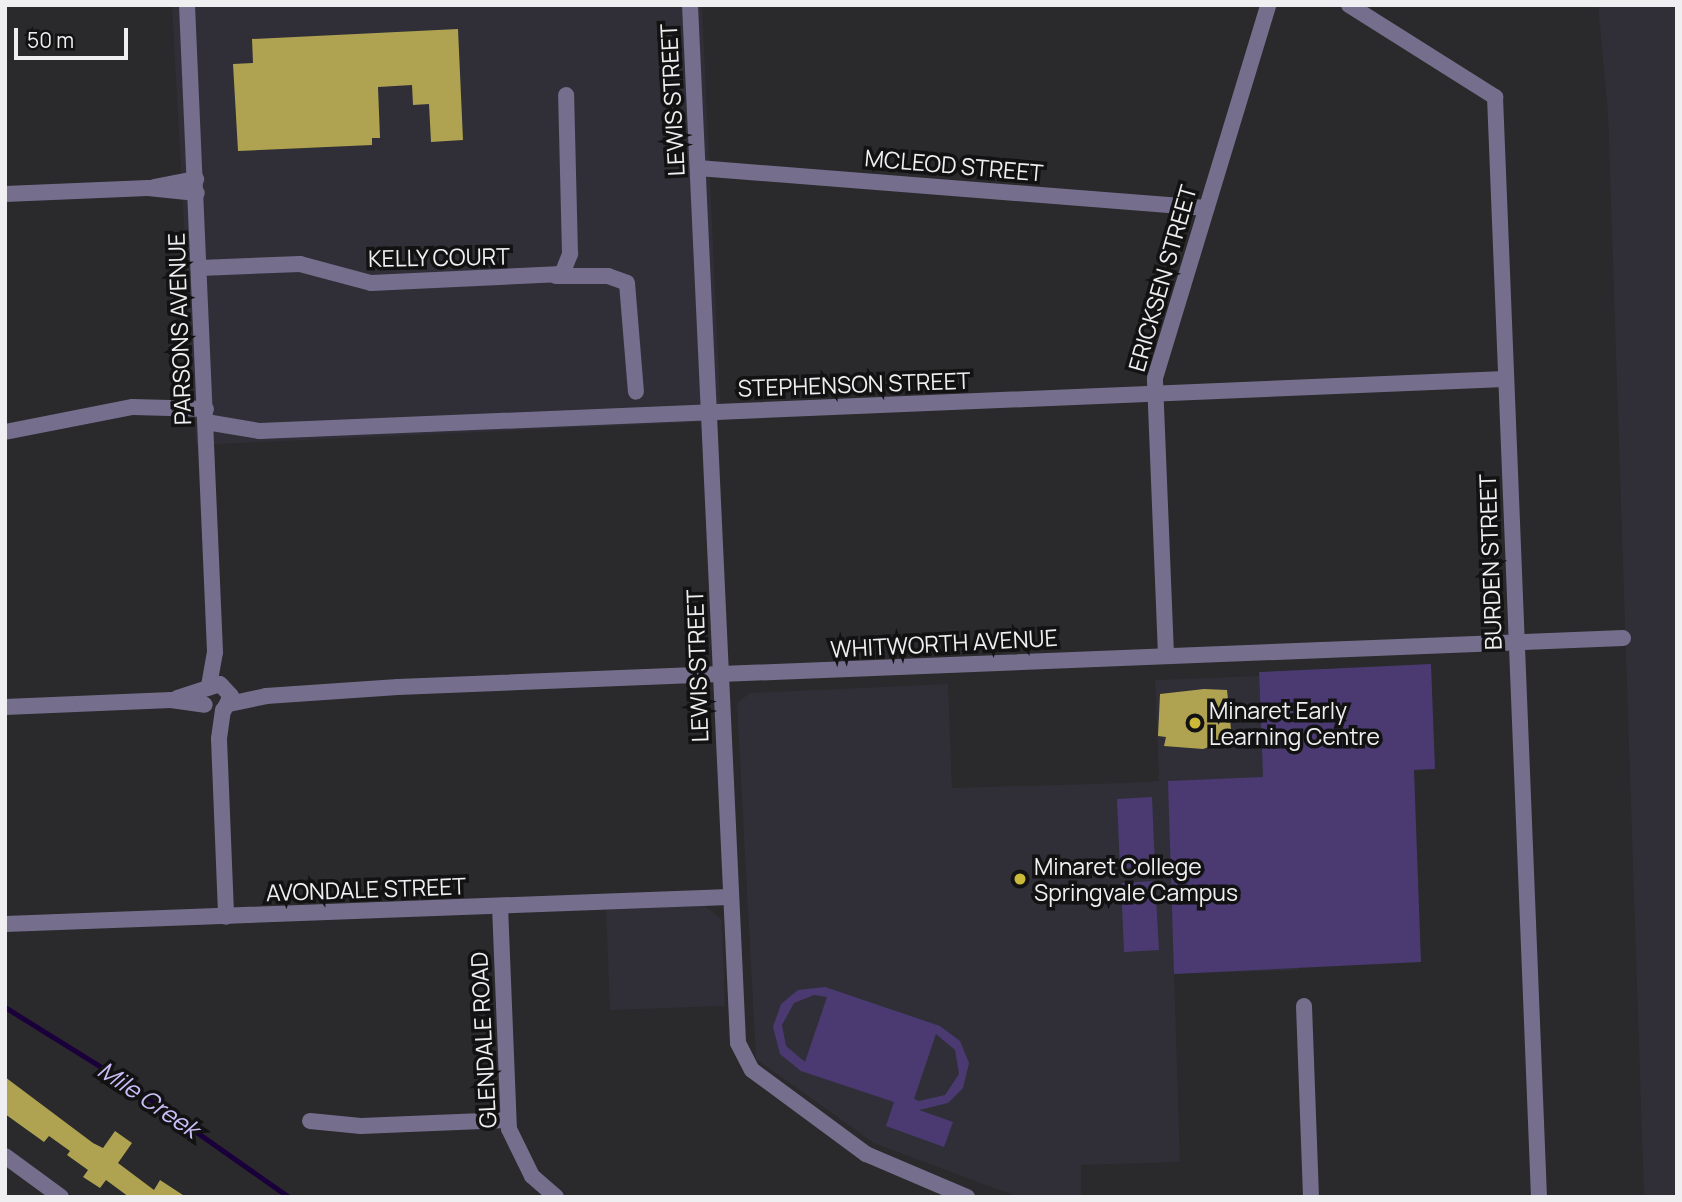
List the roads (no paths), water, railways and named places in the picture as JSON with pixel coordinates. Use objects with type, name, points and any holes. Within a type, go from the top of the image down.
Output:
[{"type":"street","name":"PARSONS AVENUE","points":[[187,5],[197,186],[226,917]]},
{"type":"street","name":"LEWIS STREET","points":[[690,5],[733,1000],[743,1059],[866,1154],[967,1197]]},
{"type":"street","name":"ERICKSEN STREET","points":[[1166,655],[1154,394],[1159,361],[1268,5]]},
{"type":"street","name":"BURDEN STREET","points":[[1349,5],[1495,97],[1539,1197]]},
{"type":"street","points":[[556,276],[567,271],[570,254],[566,95]]},
{"type":"street","name":"MCLEOD STREET","points":[[698,168],[1206,208]]},
{"type":"street","points":[[5,194],[197,186]]},
{"type":"street","name":"KELLY COURT","points":[[200,268],[300,264],[372,283],[608,276],[627,283],[636,392]]},
{"type":"street","name":"STEPHENSON STREET","points":[[5,432],[133,407],[206,416],[260,431],[1505,379]]},
{"type":"street","name":"WHITWORTH AVENUE","points":[[5,707],[1166,655],[1623,638]]},
{"type":"street","name":"AVONDALE STREET","points":[[5,924],[729,897]]},
{"type":"street","name":"GLENDALE ROAD","points":[[500,906],[508,1120],[532,1176],[556,1197]]},
{"type":"street","points":[[1304,1006],[1311,1197]]},
{"type":"street","points":[[310,1121],[361,1126],[508,1120]]},
{"type":"street","points":[[5,1156],[61,1197]]},
{"type":"waterway","name":"Mile Creek","points":[[5,1007],[124,1081],[289,1197]]},
{"type":"place","name":"Minaret Early Learning Centre","points":[[1195,723]]},
{"type":"place","name":"Minaret College Springvale Campus","points":[[1020,879]]}]
